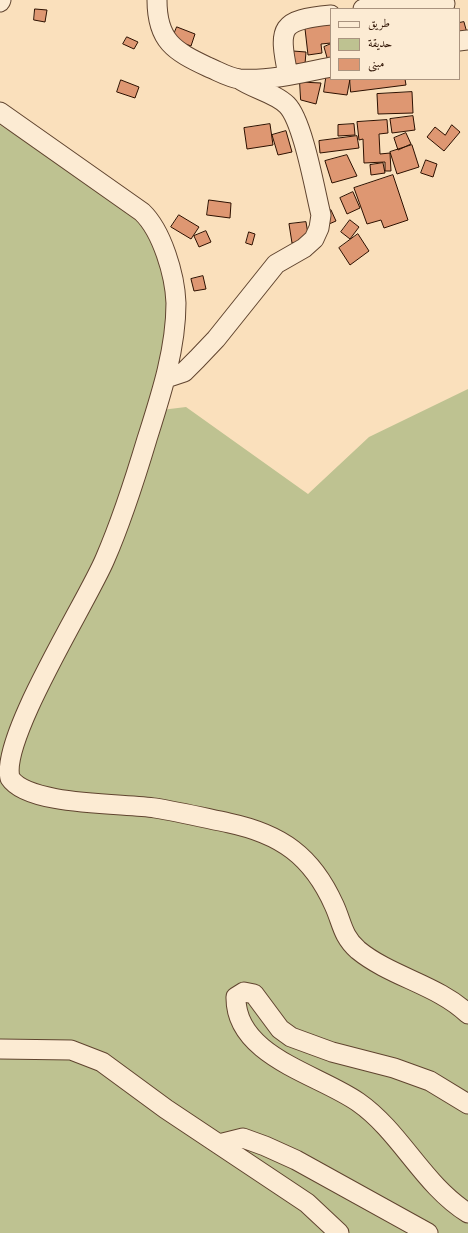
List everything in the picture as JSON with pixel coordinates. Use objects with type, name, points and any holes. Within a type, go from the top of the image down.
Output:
[{"type":"street","points":[[157,0],[157,20],[169,42],[186,56],[239,79],[287,104],[302,136],[321,215],[319,228],[314,239],[304,248],[276,264],[216,339],[184,372],[166,378]]},
{"type":"street","points":[[367,8],[388,3],[414,6],[445,4]]},
{"type":"street","points":[[288,75],[282,42],[288,27],[302,18],[330,15]]},
{"type":"street","points":[[239,79],[288,75],[330,67]]},
{"type":"street","points":[[0,112],[142,212],[152,222],[171,271],[176,302],[166,378],[136,475],[104,562],[36,677],[13,730],[8,748],[6,764],[9,778],[19,787],[49,797],[153,808],[232,824],[266,834],[283,842],[299,853],[312,866],[336,908],[342,930],[355,947],[373,961],[436,993],[462,1008],[468,1014]]},
{"type":"street","points":[[468,1104],[430,1081],[394,1068],[306,1044],[280,1029],[254,994],[244,992],[236,997],[236,1010],[242,1025],[255,1040],[287,1064],[357,1101],[379,1118],[424,1173],[456,1205],[468,1213]]},
{"type":"street","points":[[0,1049],[72,1050],[87,1055],[111,1068],[166,1108],[307,1204],[339,1233]]},
{"type":"street","points":[[219,1144],[243,1138],[265,1146],[302,1163],[428,1233]]},
{"type":"green space","points":[[0,125],[69,169],[141,224],[156,249],[166,281],[167,344],[158,383],[145,412],[186,407],[308,494],[369,437],[468,389],[468,1233],[0,1233]]},
{"type":"building","points":[[35,9],[47,10],[45,22],[34,20]]},
{"type":"building","points":[[330,16],[330,43],[321,44],[322,53],[308,55],[304,20]]},
{"type":"building","points":[[464,22],[467,33],[460,35],[460,23]]},
{"type":"building","points":[[177,27],[195,34],[191,46],[172,39]]},
{"type":"building","points":[[127,37],[138,42],[134,49],[123,44]]},
{"type":"building","points":[[330,44],[330,60],[328,61],[324,47]]},
{"type":"building","points":[[293,51],[306,52],[305,64],[292,64]]},
{"type":"building","points":[[327,72],[330,73],[330,80],[350,80],[347,95],[324,92]]},
{"type":"building","points":[[121,80],[139,87],[135,98],[117,92]]},
{"type":"building","points":[[350,80],[405,80],[406,85],[351,92]]},
{"type":"building","points":[[300,82],[321,83],[316,104],[301,100]]},
{"type":"building","points":[[412,92],[413,113],[378,114],[377,94]]},
{"type":"building","points":[[413,116],[415,130],[392,133],[390,119]]},
{"type":"building","points":[[387,120],[388,133],[379,134],[380,154],[390,153],[391,171],[385,171],[385,162],[364,163],[363,139],[359,140],[357,122]]},
{"type":"building","points":[[270,124],[273,145],[247,149],[244,128]]},
{"type":"building","points":[[354,124],[355,135],[338,136],[338,125]]},
{"type":"building","points":[[452,125],[460,132],[444,151],[427,137],[435,127],[445,135]]},
{"type":"building","points":[[286,131],[292,152],[278,155],[272,135]]},
{"type":"building","points":[[406,133],[411,144],[398,150],[394,138]]},
{"type":"building","points":[[357,136],[359,148],[320,153],[319,141]]},
{"type":"building","points":[[412,145],[419,167],[397,174],[390,152]]},
{"type":"building","points":[[347,155],[357,176],[332,183],[325,161]]},
{"type":"building","points":[[426,160],[437,164],[433,177],[421,173]]},
{"type":"building","points":[[383,163],[385,173],[371,175],[370,165]]},
{"type":"building","points":[[393,175],[408,220],[384,228],[381,220],[367,224],[354,188]]},
{"type":"building","points":[[353,192],[360,208],[347,214],[340,198]]},
{"type":"building","points":[[209,200],[231,203],[230,218],[207,215]]},
{"type":"building","points":[[331,210],[336,221],[329,224],[324,213]]},
{"type":"building","points":[[179,215],[199,227],[191,239],[171,227]]},
{"type":"building","points":[[350,220],[359,227],[350,239],[341,232]]},
{"type":"building","points":[[306,222],[309,240],[292,243],[289,224]]},
{"type":"building","points":[[206,231],[211,242],[199,247],[194,236]]},
{"type":"building","points":[[249,232],[255,234],[252,245],[246,243]]},
{"type":"building","points":[[358,234],[369,251],[350,265],[339,248]]},
{"type":"building","points":[[203,276],[206,289],[194,291],[191,279]]}]
